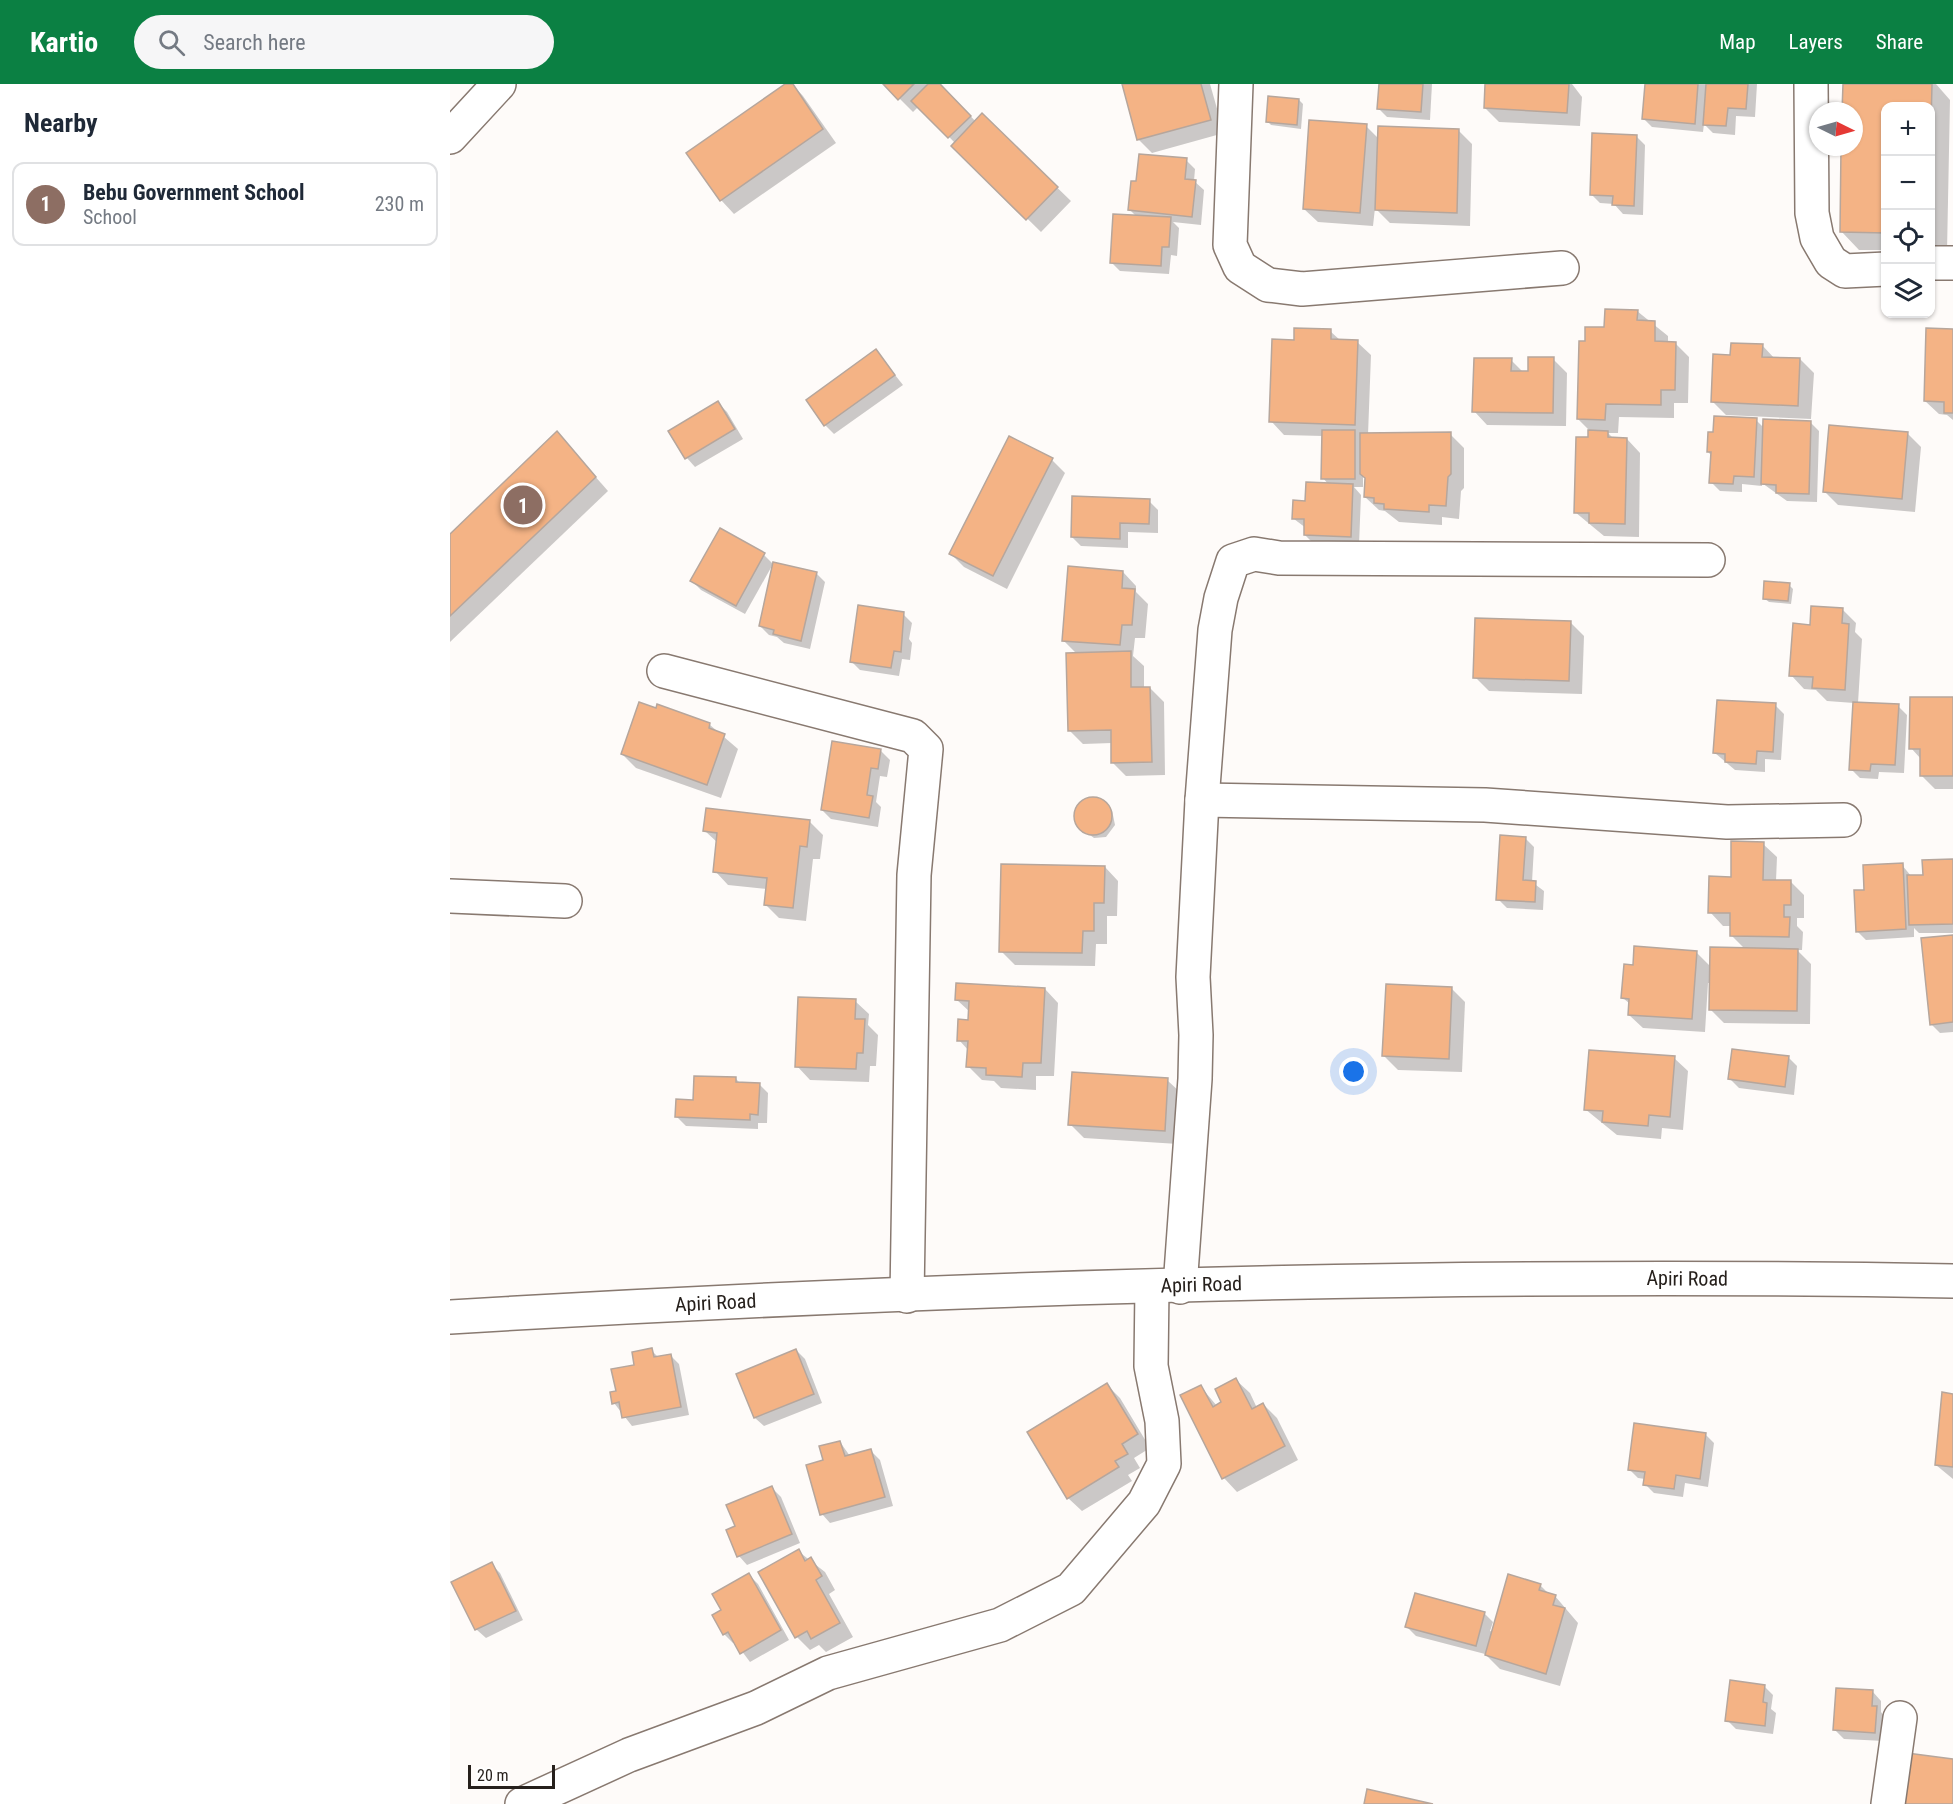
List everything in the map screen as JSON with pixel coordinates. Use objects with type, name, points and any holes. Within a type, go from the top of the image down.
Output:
[{"type":"street","points":[[450,136],[499,84]]},
{"type":"street","points":[[1236,84],[1230,245],[1240,267],[1268,285],[1302,289],[1562,268]]},
{"type":"street","points":[[1811,84],[1812,213],[1817,238],[1831,262],[1845,271],[1881,269]]},
{"type":"street","points":[[1935,263],[1953,262]]},
{"type":"street","points":[[522,1804],[629,1755],[756,1708],[828,1673],[1000,1625],[1071,1589],[1144,1503],[1164,1464],[1162,1420],[1151,1366],[1166,1287],[1195,1078],[1194,945],[1202,800],[1215,630],[1221,598],[1233,561],[1254,554],[1279,558],[1708,560]]},
{"type":"street","points":[[664,671],[913,736],[926,750],[914,875],[907,1296]]},
{"type":"street","points":[[1202,800],[1485,805],[1727,822],[1844,820]]},
{"type":"street","points":[[450,896],[566,901]]},
{"type":"street","name":"Apiri Road","points":[[450,1317],[664,1304],[1166,1287],[1719,1277],[1953,1281]]},
{"type":"street","points":[[1888,1804],[1900,1718]]},
{"type":"building","points":[[785,84],[793,84],[823,129],[720,201],[686,153]]},
{"type":"building","points":[[883,84],[914,84],[898,100]]},
{"type":"building","points":[[928,84],[940,84],[971,116],[948,138],[911,101]]},
{"type":"building","points":[[1122,84],[1201,84],[1211,120],[1137,140]]},
{"type":"building","points":[[1379,84],[1423,84],[1421,112],[1377,109]]},
{"type":"building","points":[[1485,84],[1569,84],[1567,113],[1484,108]]},
{"type":"building","points":[[1645,84],[1698,84],[1695,124],[1642,119]]},
{"type":"building","points":[[1706,84],[1748,84],[1746,109],[1728,108],[1726,126],[1703,125]]},
{"type":"building","points":[[1843,84],[1932,84],[1932,102],[1881,102],[1881,233],[1840,232],[1841,156],[1863,156],[1863,102],[1842,102]]},
{"type":"building","points":[[1268,96],[1299,99],[1297,125],[1266,122]]},
{"type":"building","points":[[982,113],[1058,187],[1026,220],[951,146]]},
{"type":"building","points":[[1309,120],[1367,124],[1360,213],[1303,209]]},
{"type":"building","points":[[1378,126],[1459,129],[1457,213],[1375,210]]},
{"type":"building","points":[[1592,133],[1637,135],[1634,206],[1612,205],[1613,196],[1590,195]]},
{"type":"building","points":[[1139,154],[1187,158],[1185,179],[1196,180],[1192,217],[1128,210],[1131,181],[1136,181]]},
{"type":"building","points":[[1113,214],[1171,217],[1169,247],[1162,247],[1161,266],[1110,263]]},
{"type":"building","points":[[1605,309],[1638,310],[1637,320],[1655,321],[1655,341],[1676,342],[1675,390],[1661,390],[1661,405],[1606,404],[1605,420],[1577,419],[1579,341],[1585,341],[1585,327],[1604,327]]},
{"type":"building","points":[[1294,328],[1331,329],[1331,339],[1358,340],[1355,425],[1269,422],[1272,339],[1294,340]]},
{"type":"building","points":[[1926,328],[1953,329],[1953,413],[1944,413],[1944,402],[1924,401]]},
{"type":"building","points":[[1731,343],[1763,344],[1762,357],[1800,358],[1798,406],[1711,402],[1713,354],[1730,355]]},
{"type":"building","points":[[876,349],[895,375],[824,426],[806,400]]},
{"type":"building","points":[[1528,357],[1554,357],[1553,413],[1472,412],[1474,358],[1512,358],[1511,371],[1528,371]]},
{"type":"building","points":[[718,401],[735,429],[685,459],[668,431]]},
{"type":"building","points":[[1714,416],[1757,418],[1754,477],[1734,476],[1733,484],[1709,483],[1711,452],[1707,452],[1708,432],[1713,432]]},
{"type":"building","points":[[1763,419],[1811,421],[1809,494],[1776,493],[1776,485],[1761,484]]},
{"type":"building","points":[[1829,425],[1908,432],[1902,499],[1823,492]]},
{"type":"building","points":[[1322,430],[1355,430],[1355,479],[1321,479]]},
{"type":"building","points":[[1588,430],[1608,431],[1608,437],[1627,438],[1625,524],[1589,523],[1589,513],[1574,513],[1576,437],[1588,437]]},
{"type":"building","points":[[557,431],[596,477],[450,616],[450,534]]},
{"type":"building","points":[[1451,432],[1451,474],[1448,477],[1446,506],[1429,505],[1429,512],[1384,509],[1384,504],[1374,503],[1374,498],[1364,497],[1365,478],[1360,474],[1360,433]]},
{"type":"building","points":[[1009,436],[1053,458],[993,576],[949,554]]},
{"type":"building","points":[[1306,482],[1353,484],[1351,537],[1304,535],[1304,519],[1292,519],[1293,500],[1305,501]]},
{"type":"building","points":[[1072,496],[1150,499],[1149,524],[1120,523],[1120,539],[1071,537]]},
{"type":"building","points":[[720,528],[765,553],[736,606],[690,581]]},
{"type":"building","points":[[773,562],[817,572],[801,641],[773,634],[774,630],[759,626]]},
{"type":"building","points":[[1068,566],[1123,571],[1122,588],[1135,589],[1132,625],[1122,625],[1120,645],[1062,641]]},
{"type":"building","points":[[1764,581],[1790,583],[1788,601],[1763,599]]},
{"type":"building","points":[[858,605],[904,612],[901,652],[894,651],[891,668],[850,662]]},
{"type":"building","points":[[1811,606],[1843,608],[1842,623],[1849,624],[1845,690],[1812,688],[1813,677],[1789,676],[1793,623],[1810,625]]},
{"type":"building","points":[[1475,618],[1571,621],[1569,681],[1473,678]]},
{"type":"building","points":[[1131,651],[1131,687],[1150,687],[1152,762],[1111,763],[1111,730],[1068,731],[1066,653]]},
{"type":"building","points":[[1910,697],[1953,697],[1953,776],[1920,776],[1920,749],[1909,749]]},
{"type":"building","points":[[1717,700],[1776,703],[1773,752],[1757,751],[1756,764],[1725,762],[1725,754],[1713,753]]},
{"type":"building","points":[[639,702],[656,708],[657,704],[710,723],[709,728],[725,734],[707,785],[621,754]]},
{"type":"building","points":[[1853,702],[1899,704],[1895,765],[1871,764],[1870,771],[1849,770]]},
{"type":"building","points":[[832,741],[881,749],[878,769],[871,768],[867,795],[873,796],[869,818],[821,810]]},
{"type":"building","points":[[1093,797],[1107,802],[1112,816],[1107,830],[1093,835],[1079,830],[1074,816],[1079,802]]},
{"type":"building","points":[[706,808],[810,820],[807,847],[800,846],[793,908],[764,905],[767,878],[713,872],[717,833],[703,831]]},
{"type":"building","points":[[1500,835],[1526,837],[1523,880],[1536,881],[1535,902],[1496,900]]},
{"type":"building","points":[[1731,841],[1764,842],[1763,880],[1791,880],[1791,905],[1784,905],[1784,917],[1790,917],[1789,937],[1730,936],[1730,913],[1708,913],[1709,876],[1731,877]]},
{"type":"building","points":[[1953,859],[1953,924],[1909,925],[1907,875],[1923,875],[1922,860]]},
{"type":"building","points":[[1903,863],[1906,929],[1856,932],[1854,890],[1864,890],[1863,865]]},
{"type":"building","points":[[1001,864],[1105,866],[1104,903],[1094,903],[1094,931],[1083,931],[1082,953],[999,952]]},
{"type":"building","points":[[1953,935],[1953,1022],[1930,1025],[1921,938]]},
{"type":"building","points":[[1634,946],[1697,951],[1692,1019],[1628,1015],[1629,999],[1621,998],[1624,964],[1633,965]]},
{"type":"building","points":[[1710,947],[1798,949],[1797,1011],[1709,1010]]},
{"type":"building","points":[[956,983],[1045,988],[1041,1063],[1023,1063],[1022,1077],[986,1075],[986,1068],[966,1067],[968,1041],[957,1041],[958,1019],[968,1020],[969,1001],[955,1000]]},
{"type":"building","points":[[1386,984],[1452,987],[1449,1059],[1382,1056]]},
{"type":"building","points":[[798,997],[856,999],[855,1019],[865,1019],[863,1053],[857,1053],[856,1069],[795,1067]]},
{"type":"building","points":[[1732,1049],[1789,1056],[1785,1087],[1728,1079]]},
{"type":"building","points":[[1589,1050],[1675,1056],[1670,1117],[1649,1115],[1648,1126],[1602,1122],[1603,1111],[1584,1110]]},
{"type":"building","points":[[1072,1072],[1168,1078],[1165,1131],[1068,1125]]},
{"type":"building","points":[[694,1076],[736,1077],[736,1082],[760,1083],[758,1115],[750,1114],[750,1120],[675,1117],[676,1099],[693,1100]]},
{"type":"building","points":[[652,1348],[654,1357],[671,1354],[681,1407],[622,1418],[619,1402],[612,1404],[610,1392],[616,1391],[611,1369],[634,1365],[632,1352]]},
{"type":"building","points":[[796,1349],[814,1394],[754,1418],[736,1374]]},
{"type":"building","points":[[1236,1378],[1252,1409],[1263,1403],[1285,1446],[1222,1479],[1180,1395],[1201,1385],[1213,1407],[1221,1402],[1215,1389]]},
{"type":"building","points":[[1107,1383],[1138,1434],[1122,1444],[1128,1454],[1115,1461],[1119,1467],[1067,1499],[1027,1432]]},
{"type":"building","points":[[1942,1392],[1953,1394],[1953,1467],[1935,1465]]},
{"type":"building","points":[[1634,1423],[1706,1433],[1700,1479],[1676,1475],[1674,1489],[1643,1485],[1645,1472],[1628,1470]]},
{"type":"building","points":[[840,1441],[845,1456],[871,1449],[885,1497],[820,1515],[806,1465],[823,1460],[819,1446]]},
{"type":"building","points":[[772,1486],[792,1534],[737,1557],[726,1530],[735,1526],[726,1505]]},
{"type":"building","points":[[799,1549],[805,1561],[811,1557],[822,1576],[816,1580],[840,1623],[811,1639],[807,1631],[795,1638],[758,1572]]},
{"type":"building","points":[[492,1562],[516,1611],[475,1630],[451,1582]]},
{"type":"building","points":[[749,1573],[781,1630],[740,1654],[728,1632],[723,1635],[712,1615],[721,1610],[712,1594]]},
{"type":"building","points":[[1508,1574],[1541,1584],[1539,1590],[1556,1595],[1553,1605],[1565,1608],[1546,1674],[1485,1655]]},
{"type":"building","points":[[1415,1593],[1485,1612],[1476,1646],[1405,1627]]},
{"type":"building","points":[[1730,1680],[1765,1685],[1763,1702],[1767,1703],[1765,1726],[1725,1721]]},
{"type":"building","points":[[1836,1688],[1873,1690],[1872,1706],[1877,1706],[1875,1733],[1833,1730]]},
{"type":"building","points":[[1907,1753],[1953,1759],[1953,1804],[1900,1804]]},
{"type":"building","points":[[1367,1789],[1433,1804],[1364,1804]]},
{"type":"place","name":"Bebu Government School","points":[[523,505]]}]
